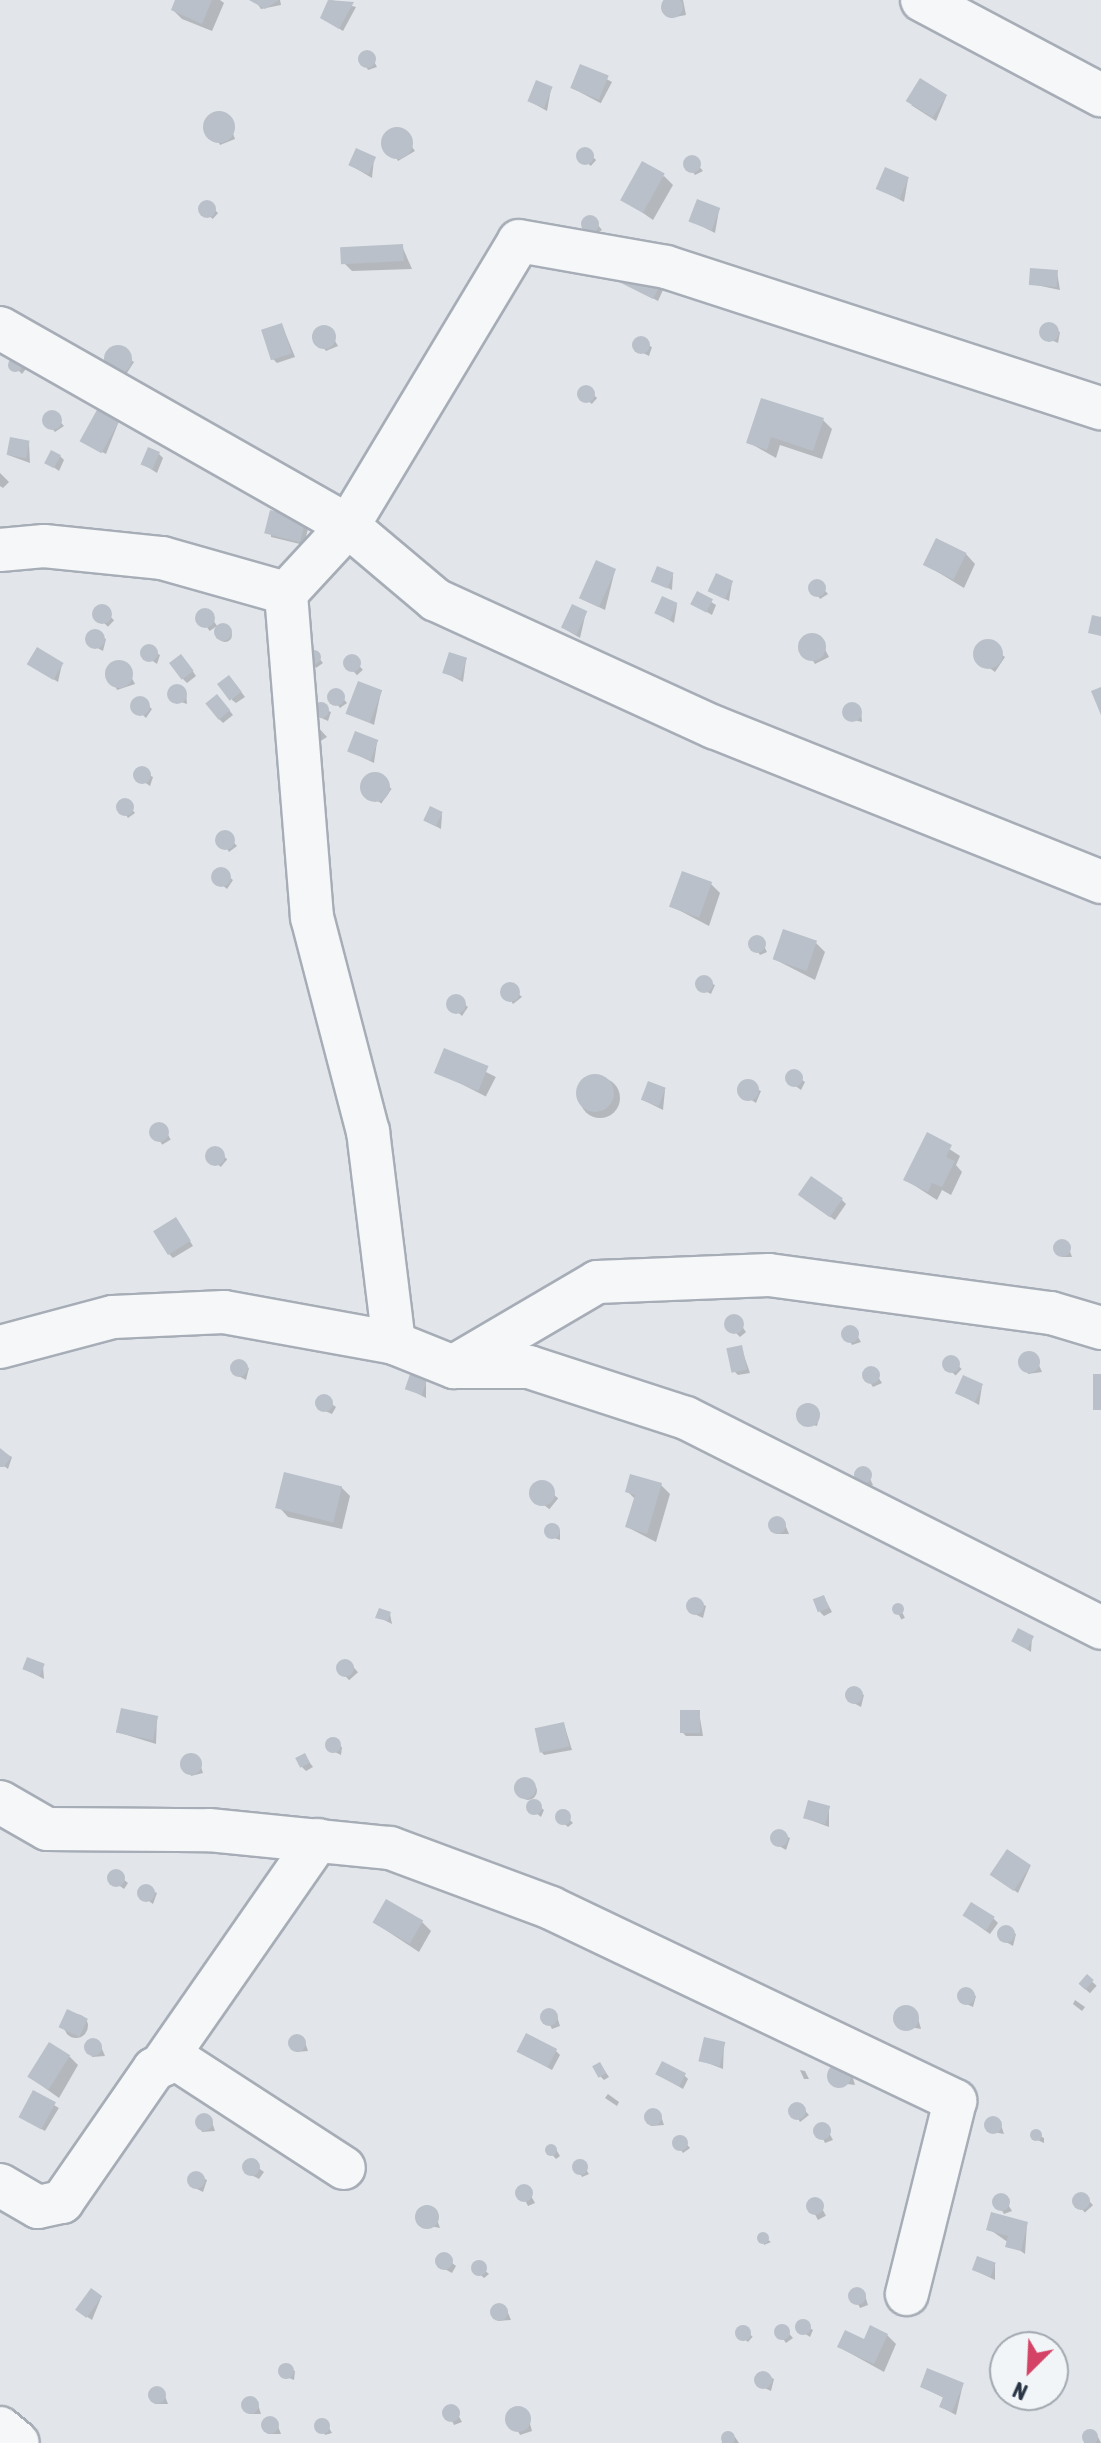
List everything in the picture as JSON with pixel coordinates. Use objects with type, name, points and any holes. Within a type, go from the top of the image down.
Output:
[{"type":"street","points":[[922,0],[1101,95]]},
{"type":"street","points":[[394,1343],[368,1132],[312,917],[286,593],[348,526],[519,241],[666,267],[1101,408]]},
{"type":"street","points":[[0,328],[348,526],[450,607],[714,727],[1101,882]]},
{"type":"street","points":[[0,550],[44,546],[162,558],[286,593]]},
{"type":"street","points":[[454,1367],[597,1282],[769,1275],[1051,1313],[1101,1328]]},
{"type":"street","points":[[0,1347],[113,1317],[224,1312],[394,1343],[454,1367],[529,1367],[686,1418],[1101,1628]]},
{"type":"street","points":[[0,1802],[47,1829],[318,1840],[390,1848],[551,1908],[955,2101],[907,2294]]},
{"type":"street","points":[[0,2185],[38,2207],[62,2202],[318,1840]]},
{"type":"street","points":[[165,2060],[190,2062],[344,2168]]},
{"type":"street","points":[[0,2428],[18,2443]]},
{"type":"building","points":[[672,-4],[680,-1],[683,7],[680,15],[672,18],[664,15],[661,7],[664,-1]]},
{"type":"building","points":[[175,0],[212,0],[202,24],[171,10]]},
{"type":"building","points":[[249,0],[279,0],[265,9]]},
{"type":"building","points":[[328,0],[354,2],[339,29],[320,18]]},
{"type":"building","points":[[367,50],[376,59],[367,68],[358,59]]},
{"type":"building","points":[[580,64],[609,76],[599,100],[570,88]]},
{"type":"building","points":[[920,78],[947,95],[933,118],[906,101]]},
{"type":"building","points":[[536,80],[553,87],[544,108],[527,101]]},
{"type":"building","points":[[219,111],[230,116],[235,127],[230,138],[219,143],[208,138],[203,127],[208,116]]},
{"type":"building","points":[[397,127],[408,132],[413,143],[408,154],[397,159],[386,154],[381,143],[386,132]]},
{"type":"building","points":[[585,147],[594,156],[585,165],[576,156]]},
{"type":"building","points":[[356,148],[376,157],[368,174],[348,165]]},
{"type":"building","points":[[692,155],[701,164],[692,173],[683,164]]},
{"type":"building","points":[[642,161],[665,174],[643,213],[620,200]]},
{"type":"building","points":[[885,167],[909,177],[900,199],[876,189]]},
{"type":"building","points":[[697,199],[720,208],[712,230],[688,221]]},
{"type":"building","points":[[207,200],[216,209],[207,218],[198,209]]},
{"type":"building","points":[[590,215],[599,224],[590,233],[581,224]]},
{"type":"building","points":[[403,244],[404,261],[341,264],[340,247]]},
{"type":"building","points":[[1030,268],[1058,270],[1057,287],[1029,285]]},
{"type":"building","points":[[613,279],[660,285],[653,299]]},
{"type":"building","points":[[1049,322],[1056,325],[1059,332],[1056,339],[1049,342],[1042,339],[1039,332],[1042,325]]},
{"type":"building","points":[[282,323],[292,353],[271,360],[261,330]]},
{"type":"building","points":[[324,325],[333,328],[336,337],[333,346],[324,349],[315,346],[312,337],[315,328]]},
{"type":"building","points":[[641,336],[650,345],[641,354],[632,345]]},
{"type":"building","points":[[118,345],[128,349],[132,359],[128,369],[118,373],[108,369],[104,359],[108,349]]},
{"type":"building","points":[[15,358],[22,365],[15,372],[8,365]]},
{"type":"building","points":[[586,385],[595,394],[586,403],[577,394]]},
{"type":"building","points":[[761,398],[824,418],[813,451],[771,437],[767,450],[746,443]]},
{"type":"building","points":[[98,408],[120,420],[101,453],[80,441]]},
{"type":"building","points":[[52,410],[59,413],[62,420],[59,427],[52,430],[45,427],[42,420],[45,413]]},
{"type":"building","points":[[10,437],[30,441],[26,458],[7,455]]},
{"type":"building","points":[[148,447],[160,452],[153,470],[141,464]]},
{"type":"building","points":[[51,450],[61,455],[54,468],[44,463]]},
{"type":"building","points":[[270,510],[306,519],[300,542],[264,533]]},
{"type":"building","points":[[936,538],[967,553],[953,580],[923,565]]},
{"type":"building","points":[[596,560],[616,569],[599,607],[579,598]]},
{"type":"building","points":[[657,566],[674,573],[667,589],[651,582]]},
{"type":"building","points":[[716,573],[733,581],[725,599],[708,591]]},
{"type":"building","points":[[817,579],[826,588],[817,597],[808,588]]},
{"type":"building","points":[[697,591],[713,599],[706,613],[690,604]]},
{"type":"building","points":[[662,596],[678,603],[670,620],[654,613]]},
{"type":"building","points":[[102,604],[109,607],[112,614],[109,621],[102,624],[95,621],[92,614],[95,607]]},
{"type":"building","points":[[572,604],[587,611],[576,635],[561,628]]},
{"type":"building","points":[[205,608],[212,611],[215,618],[212,625],[205,628],[198,625],[195,618],[198,611]]},
{"type":"building","points":[[1092,615],[1101,617],[1101,636],[1088,633]]},
{"type":"building","points":[[219,623],[227,623],[232,632],[230,639],[219,641],[214,636],[214,628]]},
{"type":"building","points":[[95,629],[102,632],[105,639],[102,646],[95,649],[88,646],[85,639],[88,632]]},
{"type":"building","points":[[812,633],[822,637],[826,647],[822,657],[812,661],[802,657],[798,647],[802,637]]},
{"type":"building","points":[[988,639],[998,644],[1003,654],[998,664],[988,669],[978,664],[973,654],[978,644]]},
{"type":"building","points":[[149,644],[158,653],[149,662],[140,653]]},
{"type":"building","points":[[37,647],[64,663],[53,680],[27,664]]},
{"type":"building","points":[[314,650],[321,657],[314,664],[307,657]]},
{"type":"building","points":[[449,652],[467,658],[460,679],[442,673]]},
{"type":"building","points":[[181,654],[194,671],[182,680],[169,663]]},
{"type":"building","points":[[352,654],[361,663],[352,672],[343,663]]},
{"type":"building","points":[[119,660],[129,664],[133,674],[129,684],[119,688],[109,684],[105,674],[109,664]]},
{"type":"building","points":[[229,675],[242,692],[230,701],[217,684]]},
{"type":"building","points":[[358,681],[382,690],[370,723],[345,714]]},
{"type":"building","points":[[177,684],[184,687],[187,694],[184,701],[177,704],[170,701],[167,694],[170,687]]},
{"type":"building","points":[[1101,687],[1101,715],[1091,691]]},
{"type":"building","points":[[336,688],[345,697],[336,706],[327,697]]},
{"type":"building","points":[[217,694],[230,710],[219,720],[205,703]]},
{"type":"building","points":[[140,696],[147,699],[150,706],[147,713],[140,716],[133,713],[130,706],[133,699]]},
{"type":"building","points":[[321,702],[329,710],[321,718],[313,710]]},
{"type":"building","points":[[852,702],[859,705],[862,712],[859,719],[852,722],[845,719],[842,712],[845,705]]},
{"type":"building","points":[[355,731],[378,740],[370,760],[347,752]]},
{"type":"building","points":[[142,766],[151,775],[142,784],[133,775]]},
{"type":"building","points":[[375,772],[385,777],[390,787],[385,797],[375,802],[365,797],[360,787],[365,777]]},
{"type":"building","points":[[125,798],[134,807],[125,816],[116,807]]},
{"type":"building","points":[[430,806],[443,812],[436,826],[423,821]]},
{"type":"building","points":[[225,830],[232,833],[235,840],[232,847],[225,850],[218,847],[215,840],[218,833]]},
{"type":"building","points":[[221,867],[228,870],[231,877],[228,884],[221,887],[214,884],[211,877],[214,870]]},
{"type":"building","points":[[682,871],[712,882],[699,918],[669,907]]},
{"type":"building","points":[[783,929],[817,941],[807,971],[773,959]]},
{"type":"building","points":[[757,935],[766,944],[757,953],[748,944]]},
{"type":"building","points":[[704,975],[713,984],[704,993],[695,984]]},
{"type":"building","points":[[510,982],[517,985],[520,992],[517,999],[510,1002],[503,999],[500,992],[503,985]]},
{"type":"building","points":[[456,994],[463,997],[466,1004],[463,1011],[456,1014],[449,1011],[446,1004],[449,997]]},
{"type":"building","points":[[444,1048],[489,1066],[478,1091],[434,1073]]},
{"type":"building","points":[[790,1069],[798,1069],[803,1078],[801,1085],[790,1087],[785,1082],[785,1074]]},
{"type":"building","points":[[595,1074],[609,1079],[614,1093],[609,1107],[595,1112],[581,1107],[576,1093],[581,1079]]},
{"type":"building","points":[[748,1079],[756,1082],[759,1090],[756,1098],[748,1101],[740,1098],[737,1090],[740,1082]]},
{"type":"building","points":[[648,1081],[666,1088],[659,1106],[641,1100]]},
{"type":"building","points":[[159,1122],[166,1125],[169,1132],[166,1139],[159,1142],[152,1139],[149,1132],[152,1125]]},
{"type":"building","points":[[927,1132],[952,1145],[946,1157],[955,1161],[942,1187],[932,1183],[928,1192],[903,1180]]},
{"type":"building","points":[[215,1146],[222,1149],[225,1156],[222,1163],[215,1166],[208,1163],[205,1156],[208,1149]]},
{"type":"building","points":[[811,1176],[843,1198],[830,1217],[798,1195]]},
{"type":"building","points":[[176,1217],[191,1241],[168,1255],[153,1231]]},
{"type":"building","points":[[1062,1239],[1071,1248],[1062,1257],[1053,1248]]},
{"type":"building","points":[[734,1314],[741,1317],[744,1324],[741,1331],[734,1334],[727,1331],[724,1324],[727,1317]]},
{"type":"building","points":[[850,1325],[859,1334],[850,1343],[841,1334]]},
{"type":"building","points":[[742,1345],[747,1369],[732,1373],[726,1348]]},
{"type":"building","points":[[1029,1351],[1037,1354],[1040,1362],[1037,1370],[1029,1373],[1021,1370],[1018,1362],[1021,1354]]},
{"type":"building","points":[[951,1355],[960,1364],[951,1373],[942,1364]]},
{"type":"building","points":[[235,1359],[243,1359],[248,1368],[246,1375],[235,1377],[230,1372],[230,1364]]},
{"type":"building","points":[[871,1366],[880,1375],[871,1384],[862,1375]]},
{"type":"building","points":[[410,1374],[427,1380],[422,1395],[405,1389]]},
{"type":"building","points":[[1093,1374],[1101,1374],[1101,1410],[1093,1410]]},
{"type":"building","points":[[963,1375],[983,1384],[975,1402],[955,1393]]},
{"type":"building","points":[[320,1394],[328,1394],[333,1403],[331,1410],[320,1412],[315,1407],[315,1399]]},
{"type":"building","points":[[808,1403],[817,1406],[820,1415],[817,1424],[808,1427],[799,1424],[796,1415],[799,1406]]},
{"type":"building","points":[[0,1448],[11,1457],[4,1467],[0,1467]]},
{"type":"building","points":[[859,1466],[867,1466],[872,1475],[870,1482],[859,1484],[854,1479],[854,1471]]},
{"type":"building","points":[[284,1472],[342,1487],[333,1522],[275,1508]]},
{"type":"building","points":[[630,1474],[662,1483],[647,1534],[625,1527],[635,1495],[625,1492]]},
{"type":"building","points":[[542,1480],[551,1484],[555,1493],[551,1502],[542,1506],[533,1502],[529,1493],[533,1484]]},
{"type":"building","points":[[773,1516],[781,1516],[786,1525],[784,1532],[773,1534],[768,1529],[768,1521]]},
{"type":"building","points":[[552,1523],[560,1531],[552,1539],[544,1531]]},
{"type":"building","points":[[824,1595],[829,1608],[818,1612],[813,1599]]},
{"type":"building","points":[[691,1597],[699,1597],[704,1606],[702,1613],[691,1615],[686,1610],[686,1602]]},
{"type":"building","points":[[898,1603],[904,1609],[898,1615],[892,1609]]},
{"type":"building","points":[[379,1608],[391,1612],[388,1621],[375,1618]]},
{"type":"building","points":[[1018,1628],[1034,1636],[1027,1650],[1011,1641]]},
{"type":"building","points":[[27,1657],[45,1664],[40,1676],[22,1669]]},
{"type":"building","points":[[341,1659],[349,1659],[354,1668],[352,1675],[341,1677],[336,1672],[336,1664]]},
{"type":"building","points":[[850,1686],[858,1686],[863,1695],[861,1702],[850,1704],[845,1699],[845,1691]]},
{"type":"building","points":[[121,1708],[158,1716],[153,1740],[116,1732]]},
{"type":"building","points":[[680,1710],[700,1710],[700,1733],[680,1733]]},
{"type":"building","points":[[564,1722],[569,1746],[540,1753],[535,1728]]},
{"type":"building","points":[[333,1737],[341,1745],[333,1753],[325,1745]]},
{"type":"building","points":[[191,1753],[199,1756],[202,1764],[199,1772],[191,1775],[183,1772],[180,1764],[183,1756]]},
{"type":"building","points":[[305,1753],[310,1763],[300,1768],[295,1758]]},
{"type":"building","points":[[525,1777],[533,1780],[536,1788],[533,1796],[525,1799],[517,1796],[514,1788],[517,1780]]},
{"type":"building","points":[[534,1799],[542,1807],[534,1815],[526,1807]]},
{"type":"building","points":[[808,1800],[830,1806],[825,1824],[803,1818]]},
{"type":"building","points":[[563,1809],[571,1817],[563,1825],[555,1817]]},
{"type":"building","points":[[775,1829],[783,1829],[788,1838],[786,1845],[775,1847],[770,1842],[770,1834]]},
{"type":"building","points":[[1007,1849],[1031,1865],[1014,1891],[990,1875]]},
{"type":"building","points":[[112,1869],[120,1869],[125,1878],[123,1885],[112,1887],[107,1882],[107,1874]]},
{"type":"building","points":[[142,1884],[150,1884],[155,1893],[153,1900],[142,1902],[137,1897],[137,1889]]},
{"type":"building","points":[[386,1899],[423,1920],[410,1944],[372,1922]]},
{"type":"building","points":[[971,1902],[995,1917],[986,1930],[963,1916]]},
{"type":"building","points":[[1002,1925],[1010,1925],[1015,1934],[1013,1941],[1002,1943],[997,1938],[997,1930]]},
{"type":"building","points":[[1087,1974],[1094,1980],[1085,1990],[1078,1984]]},
{"type":"building","points":[[962,1987],[970,1987],[975,1996],[973,2003],[962,2005],[957,2000],[957,1992]]},
{"type":"building","points":[[906,2005],[916,2008],[919,2018],[916,2028],[906,2031],[896,2028],[893,2018],[896,2008]]},
{"type":"building","points":[[545,2008],[553,2008],[558,2017],[556,2024],[545,2026],[540,2021],[540,2013]]},
{"type":"building","points":[[67,2009],[88,2019],[79,2037],[59,2027]]},
{"type":"building","points":[[526,2033],[557,2049],[548,2068],[516,2052]]},
{"type":"building","points":[[293,2034],[301,2034],[306,2043],[304,2050],[293,2052],[288,2047],[288,2039]]},
{"type":"building","points":[[704,2037],[725,2042],[720,2066],[698,2061]]},
{"type":"building","points":[[89,2038],[97,2038],[102,2047],[100,2054],[89,2056],[84,2051],[84,2043]]},
{"type":"building","points":[[49,2042],[70,2055],[48,2090],[27,2077]]},
{"type":"building","points":[[662,2061],[686,2073],[679,2087],[655,2074]]},
{"type":"building","points":[[600,2062],[606,2073],[598,2078],[592,2066]]},
{"type":"building","points":[[839,2064],[850,2071],[851,2076],[844,2087],[839,2088],[828,2081],[827,2076],[834,2065]]},
{"type":"building","points":[[33,2090],[56,2102],[41,2130],[18,2117]]},
{"type":"building","points":[[793,2102],[801,2102],[806,2111],[804,2118],[793,2120],[788,2115],[788,2107]]},
{"type":"building","points":[[649,2108],[657,2108],[662,2117],[660,2124],[649,2126],[644,2121],[644,2113]]},
{"type":"building","points":[[200,2113],[208,2113],[213,2122],[211,2129],[200,2131],[195,2126],[195,2118]]},
{"type":"building","points":[[989,2116],[997,2116],[1002,2125],[1000,2132],[989,2134],[984,2129],[984,2121]]},
{"type":"building","points":[[818,2122],[826,2122],[831,2131],[829,2138],[818,2140],[813,2135],[813,2127]]},
{"type":"building","points":[[1036,2129],[1042,2135],[1036,2141],[1030,2135]]},
{"type":"building","points":[[680,2135],[688,2143],[680,2151],[672,2143]]},
{"type":"building","points":[[551,2144],[557,2150],[551,2156],[545,2150]]},
{"type":"building","points":[[247,2158],[255,2158],[260,2167],[258,2174],[247,2176],[242,2171],[242,2163]]},
{"type":"building","points":[[580,2159],[588,2167],[580,2175],[572,2167]]},
{"type":"building","points":[[192,2171],[200,2171],[205,2180],[203,2187],[192,2189],[187,2184],[187,2176]]},
{"type":"building","points":[[520,2184],[528,2184],[533,2193],[531,2200],[520,2202],[515,2197],[515,2189]]},
{"type":"building","points":[[1077,2192],[1085,2192],[1090,2201],[1088,2208],[1077,2210],[1072,2205],[1072,2197]]},
{"type":"building","points":[[997,2193],[1005,2193],[1010,2202],[1008,2209],[997,2211],[992,2206],[992,2198]]},
{"type":"building","points":[[811,2197],[819,2197],[824,2206],[822,2213],[811,2215],[806,2210],[806,2202]]},
{"type":"building","points":[[427,2205],[436,2208],[439,2217],[436,2226],[427,2229],[418,2226],[415,2217],[418,2208]]},
{"type":"building","points":[[991,2212],[1028,2222],[1021,2251],[1005,2247],[1008,2236],[986,2230]]},
{"type":"building","points":[[763,2232],[769,2238],[763,2244],[757,2238]]},
{"type":"building","points":[[440,2252],[448,2252],[453,2261],[451,2268],[440,2270],[435,2265],[435,2257]]},
{"type":"building","points":[[977,2256],[996,2263],[991,2277],[972,2270]]},
{"type":"building","points":[[479,2260],[487,2268],[479,2276],[471,2268]]},
{"type":"building","points":[[853,2287],[861,2287],[866,2296],[864,2303],[853,2305],[848,2300],[848,2292]]},
{"type":"building","points":[[91,2288],[102,2296],[86,2318],[75,2310]]},
{"type":"building","points":[[495,2303],[503,2303],[508,2312],[506,2319],[495,2321],[490,2316],[490,2308]]},
{"type":"building","points":[[803,2319],[811,2327],[803,2335],[795,2327]]},
{"type":"building","points":[[782,2324],[790,2332],[782,2340],[774,2332]]},
{"type":"building","points":[[743,2325],[751,2333],[743,2341],[735,2333]]},
{"type":"building","points":[[870,2325],[888,2334],[874,2364],[837,2347],[845,2330],[864,2339]]},
{"type":"building","points":[[286,2363],[294,2371],[286,2379],[278,2371]]},
{"type":"building","points":[[927,2368],[964,2383],[952,2412],[939,2407],[943,2397],[920,2387]]},
{"type":"building","points":[[759,2371],[767,2371],[772,2380],[770,2387],[759,2389],[754,2384],[754,2376]]},
{"type":"building","points":[[153,2386],[161,2386],[166,2395],[164,2402],[153,2404],[148,2399],[148,2391]]},
{"type":"building","points":[[246,2396],[254,2396],[259,2405],[257,2412],[246,2414],[241,2409],[241,2401]]},
{"type":"building","points":[[447,2404],[455,2404],[460,2413],[458,2420],[447,2422],[442,2417],[442,2409]]},
{"type":"building","points":[[518,2406],[527,2410],[531,2419],[527,2428],[518,2432],[509,2428],[505,2419],[509,2410]]},
{"type":"building","points":[[266,2416],[274,2416],[279,2425],[277,2432],[266,2434],[261,2429],[261,2421]]},
{"type":"building","points":[[322,2418],[330,2426],[322,2434],[314,2426]]},
{"type":"building","points":[[1087,2429],[1093,2429],[1098,2437],[1096,2443],[1087,2445],[1082,2440],[1082,2434]]},
{"type":"building","points":[[728,2431],[735,2438],[728,2445],[721,2438]]}]
